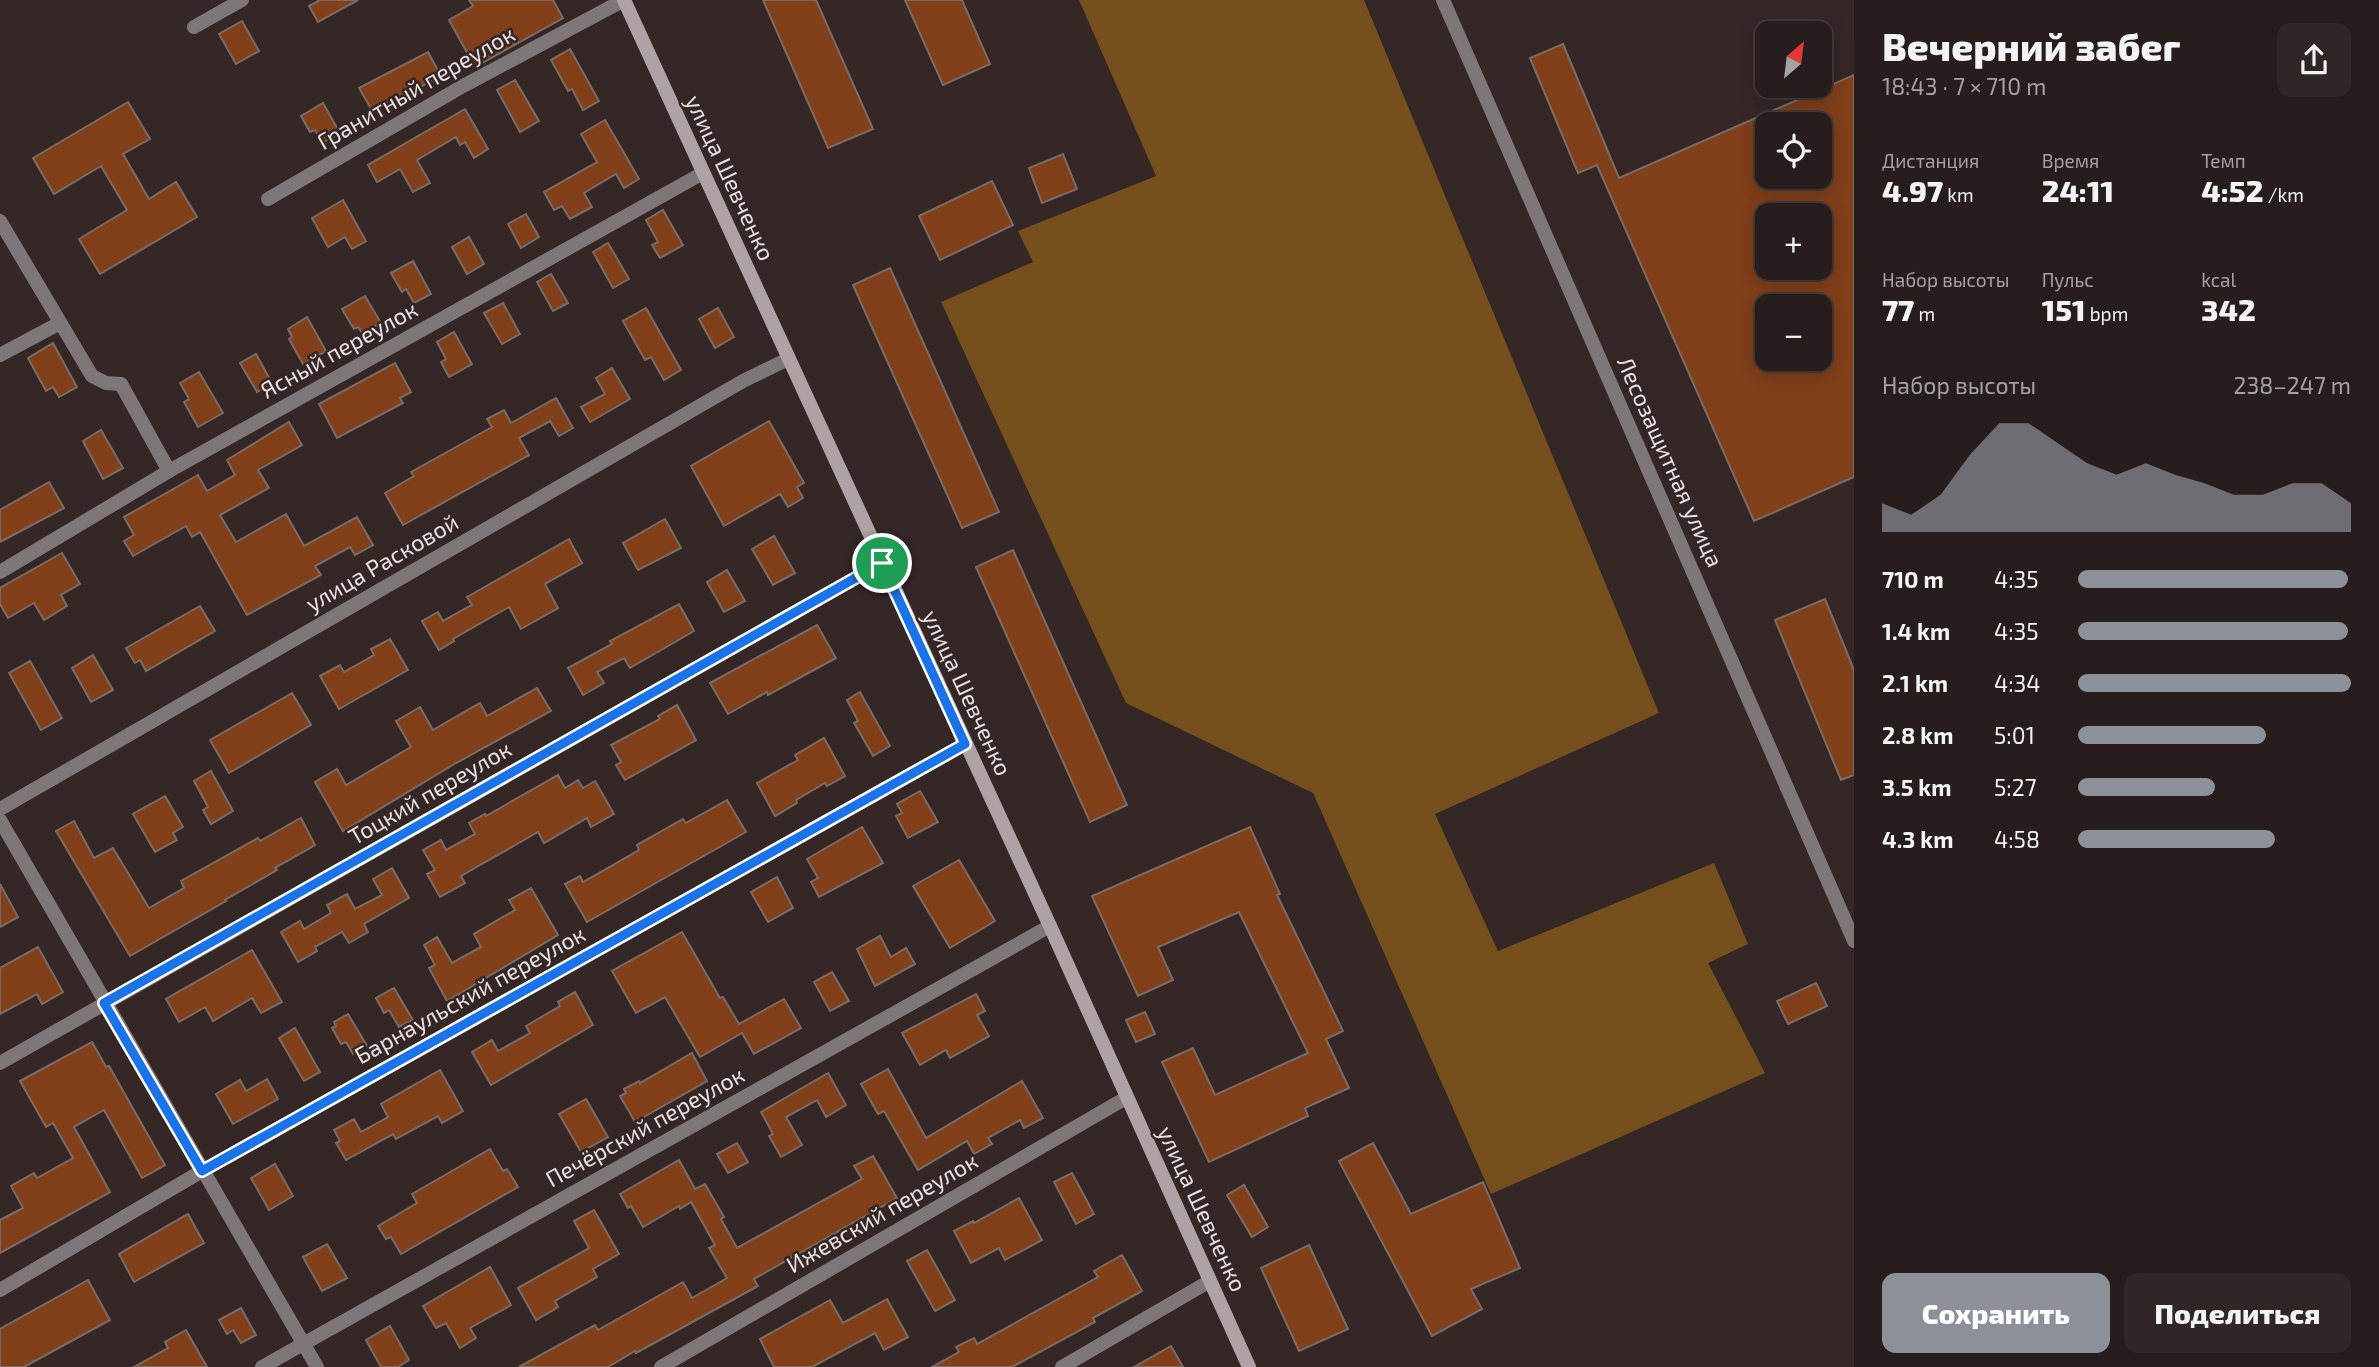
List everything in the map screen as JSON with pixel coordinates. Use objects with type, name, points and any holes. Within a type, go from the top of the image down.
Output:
[{"type":"main road","name":"улица Шевченко","points":[[624,0],[1050,926],[1249,1367]]},
{"type":"street","points":[[194,27],[242,0]]},
{"type":"street","name":"Гранитный переулок","points":[[268,199],[463,86],[624,0]]},
{"type":"street","name":"Лесозащитная улица","points":[[1443,0],[1854,942]]},
{"type":"street","name":"Ясный переулок","points":[[0,572],[169,471],[703,173]]},
{"type":"street","points":[[0,221],[92,376],[106,383],[121,384],[169,471]]},
{"type":"street","points":[[0,355],[60,323]]},
{"type":"street","name":"улица Расковой","points":[[0,809],[743,381],[788,359]]},
{"type":"street","name":"Тоцкий переулок","points":[[0,1063],[882,563]]},
{"type":"street","name":"Барнаульский переулок","points":[[0,1290],[202,1171],[965,744]]},
{"type":"street","points":[[0,820],[317,1367]]},
{"type":"street","name":"Печёрский переулок","points":[[262,1367],[1050,926]]},
{"type":"street","name":"Ижевский переулок","points":[[661,1367],[1126,1098]]},
{"type":"street","points":[[1062,1367],[1210,1281]]},
{"type":"shaded area","points":[[1079,0],[1364,0],[1659,713],[1435,814],[1498,951],[1714,863],[1748,944],[1708,963],[1765,1073],[1491,1194],[1313,793],[1126,703],[941,302],[1033,262],[1018,231],[1156,176]]},
{"type":"building","points":[[320,0],[358,0],[318,22],[309,6]]},
{"type":"building","points":[[469,0],[553,0],[563,18],[475,67],[449,20],[473,6]]},
{"type":"building","points":[[763,0],[816,0],[873,129],[828,148]]},
{"type":"building","points":[[905,0],[962,0],[990,64],[943,85]]},
{"type":"building","points":[[242,21],[259,51],[236,64],[219,34]]},
{"type":"building","points":[[1563,44],[1619,178],[1755,118],[1755,189],[1832,189],[1832,112],[1770,112],[1802,98],[1832,98],[1832,85],[1854,75],[1854,477],[1754,521],[1597,165],[1578,173],[1530,58]]},
{"type":"building","points":[[570,49],[599,101],[583,110],[572,89],[568,91],[551,60]]},
{"type":"building","points":[[428,52],[441,76],[373,112],[359,88]]},
{"type":"building","points":[[515,80],[539,121],[520,132],[497,90]]},
{"type":"building","points":[[128,102],[150,139],[123,154],[149,199],[176,182],[197,217],[100,274],[79,239],[127,210],[101,166],[54,194],[33,158]]},
{"type":"building","points":[[323,103],[340,133],[322,143],[315,130],[310,132],[301,116]]},
{"type":"building","points":[[465,109],[488,149],[474,158],[465,142],[460,145],[456,137],[417,160],[430,183],[413,192],[400,169],[377,182],[368,165]]},
{"type":"building","points":[[605,120],[639,179],[624,188],[616,174],[584,193],[592,207],[570,219],[562,206],[554,210],[544,192],[597,162],[581,134]]},
{"type":"building","points":[[1063,154],[1077,189],[1042,203],[1029,168]]},
{"type":"building","points":[[992,181],[1013,225],[940,260],[919,216]]},
{"type":"building","points":[[343,200],[366,241],[352,249],[345,237],[328,247],[312,218]]},
{"type":"building","points":[[663,210],[683,245],[660,258],[652,245],[658,242],[646,220]]},
{"type":"building","points":[[526,214],[539,237],[521,248],[508,224]]},
{"type":"building","points":[[469,237],[484,264],[467,274],[452,247]]},
{"type":"building","points":[[608,243],[629,279],[613,288],[593,252]]},
{"type":"building","points":[[413,261],[431,294],[414,303],[406,289],[402,292],[391,273]]},
{"type":"building","points":[[890,268],[999,512],[962,528],[853,285]]},
{"type":"building","points":[[551,274],[568,303],[553,311],[537,282]]},
{"type":"building","points":[[365,296],[381,323],[362,333],[358,327],[354,329],[342,309]]},
{"type":"building","points":[[503,303],[520,334],[502,344],[484,313]]},
{"type":"building","points":[[646,308],[681,370],[664,380],[651,357],[645,360],[623,321]]},
{"type":"building","points":[[718,308],[734,337],[715,348],[699,319]]},
{"type":"building","points":[[307,317],[326,351],[303,364],[289,339],[292,337],[288,329]]},
{"type":"building","points":[[454,332],[472,364],[449,377],[441,362],[446,359],[437,342]]},
{"type":"building","points":[[53,343],[77,387],[59,397],[53,387],[46,391],[28,358]]},
{"type":"building","points":[[256,354],[272,383],[257,392],[240,363]]},
{"type":"building","points":[[395,363],[411,392],[400,398],[403,403],[337,438],[319,404]]},
{"type":"building","points":[[612,368],[630,399],[590,422],[581,407],[605,394],[596,378]]},
{"type":"building","points":[[199,372],[223,413],[198,427],[184,402],[189,399],[180,383]]},
{"type":"building","points":[[556,398],[573,428],[559,436],[550,421],[519,438],[529,455],[403,525],[385,493],[414,476],[411,472],[492,427],[487,419],[504,410],[511,423]]},
{"type":"building","points":[[769,421],[804,483],[797,487],[803,498],[788,507],[780,494],[724,526],[691,466]]},
{"type":"building","points":[[289,422],[302,445],[258,470],[269,488],[220,515],[236,542],[286,514],[304,546],[357,517],[373,545],[355,555],[350,547],[315,566],[321,575],[247,615],[200,532],[192,537],[186,526],[133,556],[124,541],[134,535],[124,517],[198,475],[207,491],[235,475],[227,460]]},
{"type":"building","points":[[101,430],[123,468],[103,479],[83,441]]},
{"type":"building","points":[[49,482],[64,508],[0,542],[0,510]]},
{"type":"building","points":[[665,519],[681,548],[638,570],[623,543]]},
{"type":"building","points":[[774,536],[795,573],[773,585],[752,549]]},
{"type":"building","points":[[569,539],[582,563],[545,584],[558,608],[521,629],[509,607],[439,650],[422,621],[438,612],[443,621],[472,605],[467,597]]},
{"type":"building","points":[[1013,550],[1127,805],[1090,822],[976,567]]},
{"type":"building","points":[[62,553],[80,584],[61,595],[67,606],[44,620],[34,603],[8,618],[0,604],[0,588]]},
{"type":"building","points":[[727,570],[745,601],[724,612],[707,582]]},
{"type":"building","points":[[1825,599],[1854,670],[1854,775],[1841,780],[1775,620]]},
{"type":"building","points":[[679,604],[694,631],[630,668],[624,658],[597,672],[604,683],[583,695],[568,668],[612,644],[610,641]]},
{"type":"building","points":[[200,606],[215,631],[146,671],[140,660],[135,663],[126,648]]},
{"type":"building","points":[[817,625],[836,658],[728,714],[710,683]]},
{"type":"building","points":[[390,639],[408,670],[339,709],[320,676],[340,665],[344,672],[374,655],[371,649]]},
{"type":"building","points":[[93,655],[113,690],[91,702],[72,668]]},
{"type":"building","points":[[30,661],[62,718],[41,730],[9,673]]},
{"type":"building","points":[[537,688],[551,711],[456,763],[343,831],[315,782],[337,769],[346,785],[411,747],[396,721],[420,707],[433,730],[480,703],[487,716]]},
{"type":"building","points":[[860,692],[890,746],[873,756],[854,723],[858,721],[847,700]]},
{"type":"building","points":[[292,693],[311,725],[229,773],[210,740]]},
{"type":"building","points":[[677,705],[696,740],[625,780],[616,765],[621,762],[611,745],[660,719],[658,716]]},
{"type":"building","points":[[824,738],[845,776],[827,786],[825,783],[775,816],[757,783],[798,760],[795,755]]},
{"type":"building","points":[[211,771],[233,811],[211,824],[203,810],[208,807],[194,781]]},
{"type":"building","points":[[558,775],[565,788],[578,780],[583,788],[595,781],[614,814],[591,827],[587,818],[544,843],[538,832],[461,876],[465,883],[440,897],[427,874],[435,870],[423,850],[441,840],[446,850],[475,834],[469,823]]},
{"type":"building","points":[[920,791],[938,822],[908,838],[896,816],[902,813],[897,804]]},
{"type":"building","points":[[165,796],[183,827],[173,833],[177,840],[155,852],[133,814]]},
{"type":"building","points":[[727,800],[746,832],[587,922],[565,884],[580,876],[583,882],[639,850],[637,845],[683,819],[686,823]]},
{"type":"building","points":[[301,818],[315,845],[226,901],[130,956],[56,831],[74,821],[94,858],[113,848],[149,908],[184,888],[181,881],[258,838],[260,841]]},
{"type":"building","points":[[862,827],[883,863],[819,897],[811,882],[818,878],[807,859]]},
{"type":"building","points":[[1250,827],[1280,894],[1277,895],[1343,1031],[1326,1039],[1349,1088],[1305,1108],[1308,1116],[1209,1162],[1162,1062],[1193,1048],[1215,1095],[1308,1053],[1239,912],[1158,947],[1173,980],[1138,996],[1092,896]]},
{"type":"building","points":[[959,860],[995,921],[950,948],[913,886]]},
{"type":"building","points":[[392,868],[409,898],[364,924],[368,932],[349,943],[342,932],[315,947],[317,951],[298,962],[281,932],[300,921],[304,929],[331,913],[327,905],[347,894],[355,909],[382,895],[373,879]]},
{"type":"building","points":[[777,877],[793,908],[768,922],[751,892]]},
{"type":"building","points":[[0,884],[18,917],[0,927]]},
{"type":"building","points":[[531,888],[558,935],[447,1001],[429,968],[435,965],[424,945],[437,937],[452,963],[481,947],[474,934],[515,910],[509,900]]},
{"type":"building","points":[[682,932],[720,998],[723,997],[739,1024],[784,999],[801,1028],[754,1054],[742,1033],[700,1057],[665,997],[636,1013],[612,971]]},
{"type":"building","points":[[880,936],[891,957],[906,948],[915,964],[875,986],[857,949]]},
{"type":"building","points":[[38,947],[63,992],[42,1004],[37,994],[0,1014],[0,968]]},
{"type":"building","points":[[252,950],[282,1002],[261,1013],[252,998],[213,1021],[205,1007],[179,1022],[166,999]]},
{"type":"building","points":[[832,972],[849,1001],[830,1011],[814,982]]},
{"type":"building","points":[[1816,983],[1827,1006],[1788,1024],[1777,1001]]},
{"type":"building","points":[[394,988],[413,1020],[399,1027],[389,1010],[384,1013],[376,998]]},
{"type":"building","points":[[575,992],[593,1025],[491,1085],[472,1052],[492,1040],[498,1051],[530,1033],[526,1026],[560,1006],[558,1002]]},
{"type":"building","points":[[976,994],[985,1011],[977,1015],[989,1036],[950,1058],[946,1050],[920,1065],[902,1033]]},
{"type":"building","points":[[1145,1012],[1155,1034],[1136,1042],[1126,1020]]},
{"type":"building","points":[[348,1014],[367,1046],[353,1054],[346,1042],[341,1044],[332,1028],[336,1026],[334,1022]]},
{"type":"building","points":[[295,1028],[320,1072],[304,1081],[279,1038]]},
{"type":"building","points":[[92,1042],[106,1067],[109,1066],[165,1165],[142,1178],[104,1110],[74,1127],[110,1192],[0,1253],[0,1220],[23,1208],[11,1186],[34,1173],[37,1178],[73,1158],[53,1123],[46,1127],[20,1081]]},
{"type":"building","points":[[692,1053],[707,1081],[635,1122],[620,1096],[626,1093],[624,1089],[639,1081],[640,1083]]},
{"type":"building","points":[[888,1069],[926,1138],[1022,1081],[1043,1118],[1024,1128],[1020,1120],[988,1138],[992,1144],[974,1154],[967,1141],[918,1170],[884,1111],[878,1114],[861,1084]]},
{"type":"building","points":[[440,1070],[463,1111],[442,1123],[438,1116],[396,1139],[393,1134],[346,1160],[336,1143],[340,1141],[334,1130],[354,1119],[361,1132],[388,1117],[381,1104]]},
{"type":"building","points":[[828,1073],[846,1105],[826,1117],[817,1100],[786,1117],[802,1145],[781,1157],[769,1136],[773,1134],[761,1112]]},
{"type":"building","points":[[267,1079],[278,1099],[233,1124],[216,1094],[240,1080],[246,1091]]},
{"type":"building","points":[[586,1099],[608,1137],[581,1152],[559,1114]]},
{"type":"building","points":[[737,1143],[748,1162],[728,1173],[717,1154]]},
{"type":"building","points":[[1373,1143],[1411,1214],[1483,1182],[1520,1268],[1471,1289],[1482,1309],[1432,1336],[1339,1161]]},
{"type":"building","points":[[490,1149],[503,1171],[507,1169],[518,1187],[401,1254],[391,1237],[386,1239],[378,1226],[417,1203],[412,1194]]},
{"type":"building","points":[[873,1156],[897,1198],[754,1279],[758,1286],[608,1367],[519,1367],[595,1325],[598,1330],[683,1282],[692,1298],[727,1278],[709,1248],[715,1245],[691,1202],[643,1227],[631,1206],[628,1208],[620,1194],[679,1160],[695,1189],[705,1184],[724,1217],[721,1219],[737,1248],[862,1179],[854,1166]]},
{"type":"building","points":[[275,1164],[293,1196],[269,1210],[251,1178]]},
{"type":"building","points":[[1072,1173],[1094,1214],[1076,1224],[1054,1182]]},
{"type":"building","points":[[1244,1185],[1268,1227],[1252,1237],[1227,1195]]},
{"type":"building","points":[[1019,1198],[1042,1240],[1005,1260],[999,1248],[971,1263],[954,1231]]},
{"type":"building","points":[[594,1210],[619,1254],[593,1269],[597,1277],[555,1301],[558,1307],[536,1320],[518,1288],[589,1248],[574,1221]]},
{"type":"building","points":[[188,1214],[204,1243],[134,1282],[119,1254]]},
{"type":"building","points":[[327,1244],[347,1278],[322,1291],[303,1257]]},
{"type":"building","points":[[1309,1245],[1348,1329],[1299,1351],[1261,1268]]},
{"type":"building","points":[[927,1250],[955,1300],[935,1311],[907,1261]]},
{"type":"building","points":[[1122,1255],[1142,1291],[1093,1318],[1095,1322],[1012,1367],[932,1367],[959,1352],[956,1347],[974,1338],[977,1344],[1098,1277],[1094,1271]]},
{"type":"building","points":[[490,1267],[511,1305],[470,1328],[476,1338],[460,1348],[446,1323],[436,1328],[423,1306]]},
{"type":"building","points":[[88,1280],[110,1320],[24,1367],[0,1367],[0,1329]]},
{"type":"building","points":[[887,1299],[908,1337],[884,1350],[875,1333],[812,1367],[774,1367],[760,1339],[830,1300],[843,1323]]},
{"type":"building","points":[[241,1308],[256,1335],[241,1343],[233,1330],[227,1334],[219,1320]]},
{"type":"building","points":[[390,1326],[409,1360],[398,1367],[381,1367],[366,1340]]},
{"type":"building","points":[[186,1330],[207,1367],[134,1367],[168,1348],[165,1342]]},
{"type":"building","points":[[1171,1346],[1183,1367],[1134,1367]]},
{"type":"route","points":[[882,563],[965,744],[202,1171],[104,1003],[882,563]]}]
